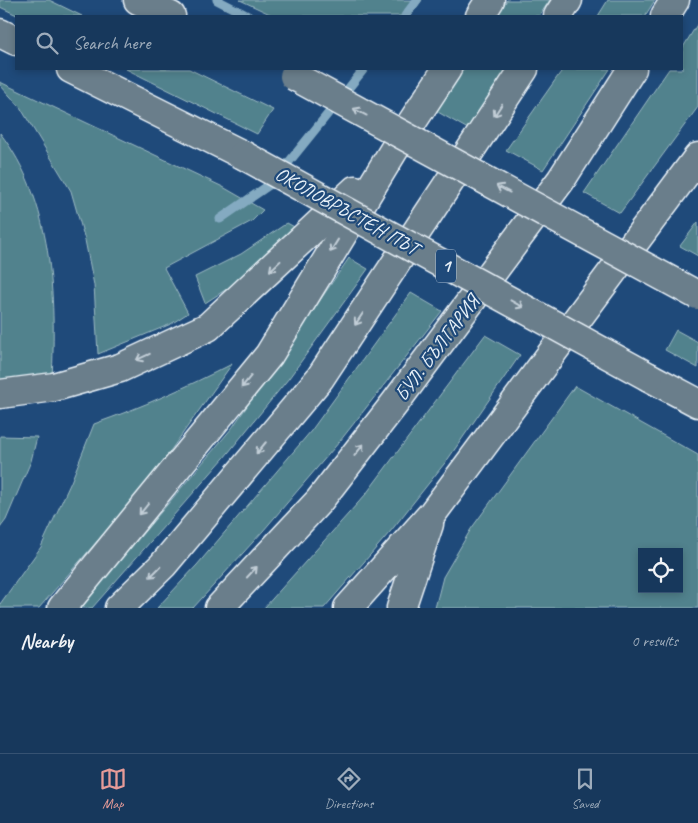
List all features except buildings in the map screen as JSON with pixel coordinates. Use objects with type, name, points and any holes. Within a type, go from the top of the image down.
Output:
[{"type":"main road","points":[[138,0],[169,15]]},
{"type":"main road","points":[[474,15],[479,0]]},
{"type":"main road","points":[[481,15],[490,0]]},
{"type":"main road","points":[[559,15],[568,0]]},
{"type":"main road","points":[[666,15],[675,0]]},
{"type":"main road","points":[[0,33],[15,40]]},
{"type":"main road","name":"ОКОЛОВРЪСТЕН ПЪТ","points":[[73,70],[244,155],[698,403]]},
{"type":"main road","points":[[62,608],[269,354],[397,145],[446,70]]},
{"type":"main road","points":[[119,608],[163,565],[320,378],[523,70]]},
{"type":"main road","name":"БУЛ. БЪЛГАРИЯ","points":[[218,608],[319,501],[401,396],[561,180],[631,70]]},
{"type":"main road","points":[[286,72],[697,295]]},
{"type":"main road","points":[[0,394],[54,387],[120,368],[208,328],[346,198],[397,145]]},
{"type":"main road","points":[[348,608],[432,514],[698,157]]},
{"type":"main road","points":[[401,608],[432,514]]},
{"type":"green space","points":[[0,0],[49,0],[80,15],[17,15],[0,7]]},
{"type":"green space","points":[[240,0],[422,0],[411,15],[272,15]]},
{"type":"green space","points":[[507,0],[550,0],[540,15],[497,15]]},
{"type":"green space","points":[[608,0],[655,0],[646,15],[599,15]]},
{"type":"green space","points":[[698,23],[698,107],[620,213],[584,193],[668,70],[683,70],[683,47]]},
{"type":"green space","points":[[128,70],[191,70],[273,110],[257,134]]},
{"type":"green space","points":[[462,70],[505,70],[468,129],[436,111]]},
{"type":"green space","points":[[562,70],[609,70],[543,170],[506,150]]},
{"type":"green space","points":[[0,82],[223,187],[263,210],[252,221],[164,268],[188,313],[171,324],[98,354],[94,285],[85,240],[71,191],[20,107],[0,85]]},
{"type":"green space","points":[[0,133],[18,160],[31,189],[41,219],[51,283],[53,316],[52,379],[0,381]]},
{"type":"green space","points":[[698,222],[698,256],[680,246]]},
{"type":"green space","points":[[287,223],[300,230],[239,281],[205,303],[195,277],[241,254]]},
{"type":"green space","points":[[349,258],[368,269],[289,378],[224,458],[92,608],[77,608],[232,428]]},
{"type":"green space","points":[[411,293],[442,311],[340,441],[263,531],[193,608],[157,608],[197,565],[311,431]]},
{"type":"green space","points":[[676,330],[698,342],[698,368],[665,350]]},
{"type":"green space","points":[[485,335],[520,355],[448,459],[390,532],[324,608],[264,608],[366,494]]},
{"type":"green space","points":[[232,364],[146,485],[39,608],[0,608],[0,604],[41,547],[71,482],[94,424],[164,396]]},
{"type":"green space","points":[[575,386],[698,455],[698,608],[435,608],[443,577],[471,529]]},
{"type":"green space","points":[[0,436],[37,437],[31,461],[6,520],[0,528]]},
{"type":"waterway","points":[[217,0],[246,15]]},
{"type":"waterway","points":[[406,15],[417,0]]},
{"type":"waterway","points":[[220,219],[272,183],[363,70]]}]
